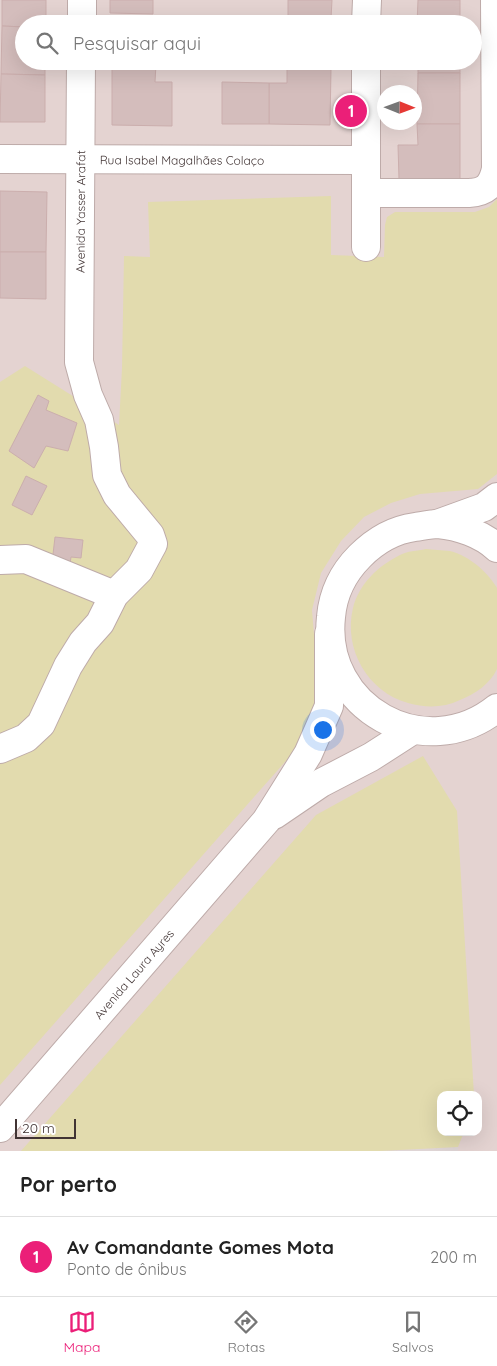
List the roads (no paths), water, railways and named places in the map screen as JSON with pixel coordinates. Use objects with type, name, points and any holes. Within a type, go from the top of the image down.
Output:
[{"type":"street","points":[[82,0],[82,15]]},
{"type":"street","points":[[366,0],[366,15]]},
{"type":"street","points":[[366,193],[469,193],[483,191],[489,186],[496,170],[495,0]]},
{"type":"street","name":"Avenida Yasser Arafat","points":[[81,70],[79,362],[88,395],[99,420],[107,475],[117,495],[152,539],[151,548],[139,570],[114,595]]},
{"type":"street","points":[[366,70],[366,247]]},
{"type":"street","name":"Rua Isabel Magalhães Colaço","points":[[0,159],[365,160]]},
{"type":"street","points":[[497,497],[484,507],[437,524],[403,528],[372,544],[348,568],[333,599],[329,634],[334,661],[346,686],[364,706],[387,721],[413,730],[439,732],[464,727],[497,708]]},
{"type":"street","points":[[437,524],[465,530],[491,542],[497,548]]},
{"type":"street","points":[[0,560],[26,559],[114,595],[100,623],[68,666],[41,724],[26,738],[0,749]]},
{"type":"street","name":"Avenida Laura Ayres","points":[[0,1128],[266,821],[308,754],[329,706],[329,634]]},
{"type":"street","name":"Avenida Laura Ayres","points":[[266,821],[321,784],[371,757],[413,730]]},
{"type":"place","name":"Av Comandante Gomes Mota","points":[[351,111]]}]
